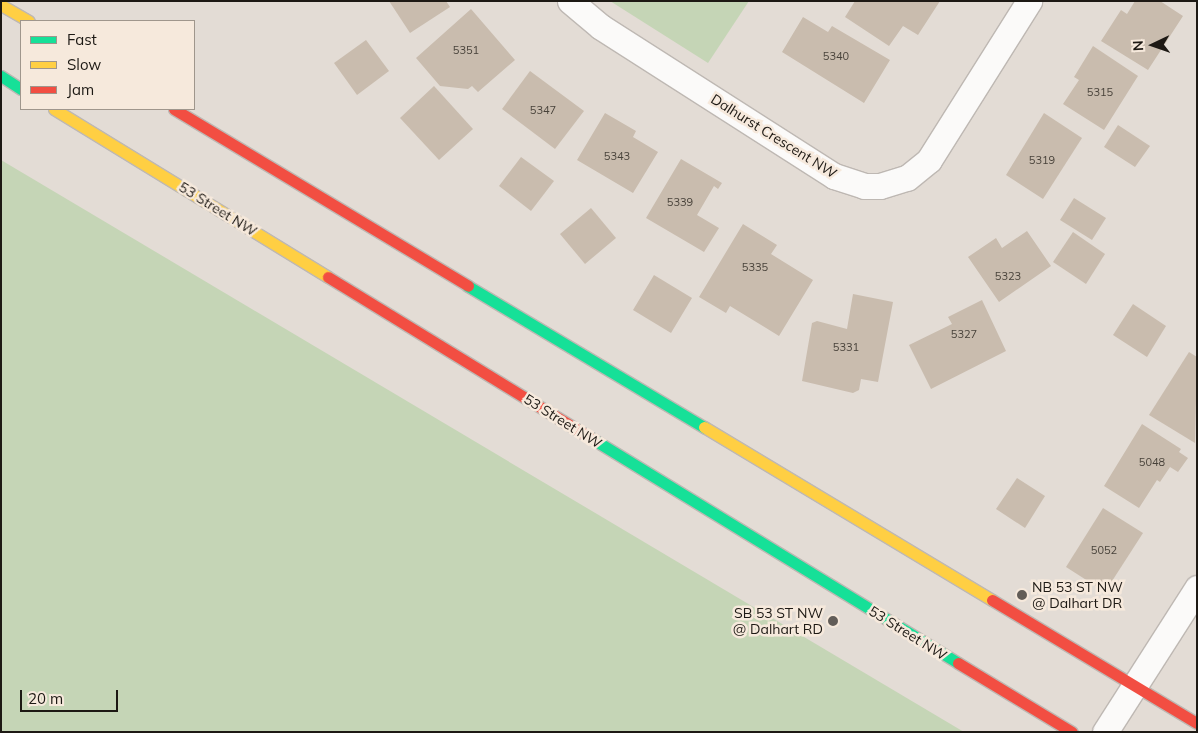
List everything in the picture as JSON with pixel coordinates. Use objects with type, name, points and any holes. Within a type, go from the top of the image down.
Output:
[{"type":"main road","points":[[1,5],[27,20]]},
{"type":"main road","points":[[1,76],[20,88]]},
{"type":"main road","name":"53 Street NW","points":[[56,110],[1072,732]]},
{"type":"main road","points":[[176,110],[1133,687],[1197,723]]},
{"type":"street","name":"Dalhurst Crescent NW","points":[[570,1],[601,27],[834,176],[864,186],[880,186],[907,178],[929,160],[1029,1]]},
{"type":"street","points":[[1105,732],[1197,588]]},
{"type":"green space","points":[[610,1],[749,1],[708,63]]},
{"type":"green space","points":[[1,160],[964,732],[1,732]]},
{"type":"building","points":[[389,1],[446,1],[450,7],[410,33]]},
{"type":"building","points":[[855,1],[940,1],[918,35],[903,26],[889,46],[845,17]]},
{"type":"building","points":[[1135,1],[1160,1],[1183,16],[1148,70],[1101,41],[1121,10],[1127,14]]},
{"type":"building","points":[[471,9],[515,60],[478,92],[472,86],[468,89],[440,86],[416,58]]},
{"type":"building","points":[[803,17],[828,32],[832,26],[890,60],[864,103],[782,52]]},
{"type":"building","points":[[366,40],[389,71],[357,95],[334,63]]},
{"type":"building","points":[[1093,46],[1138,76],[1104,130],[1063,104],[1079,80],[1074,77]]},
{"type":"building","points":[[530,71],[584,111],[555,149],[502,109]]},
{"type":"building","points":[[434,86],[473,129],[439,160],[400,118]]},
{"type":"building","points":[[605,113],[636,131],[633,137],[658,152],[633,193],[577,160]]},
{"type":"building","points":[[1044,113],[1082,138],[1043,199],[1006,175]]},
{"type":"building","points":[[1118,125],[1150,146],[1135,167],[1104,147]]},
{"type":"building","points":[[521,157],[554,181],[531,211],[499,186]]},
{"type":"building","points":[[681,159],[722,183],[718,189],[714,186],[697,215],[719,228],[704,252],[646,218]]},
{"type":"building","points":[[1074,198],[1106,218],[1092,240],[1060,220]]},
{"type":"building","points":[[591,208],[616,238],[585,264],[560,234]]},
{"type":"building","points":[[743,224],[777,245],[771,254],[813,280],[779,336],[730,306],[726,313],[699,297]]},
{"type":"building","points":[[1027,231],[1051,266],[999,302],[968,257],[996,238],[1002,248]]},
{"type":"building","points":[[1073,232],[1105,254],[1086,284],[1053,262]]},
{"type":"building","points":[[654,275],[692,298],[671,333],[633,310]]},
{"type":"building","points":[[853,294],[893,302],[878,382],[861,379],[859,390],[853,393],[802,381],[812,323],[817,321],[847,329]]},
{"type":"building","points":[[982,300],[1006,351],[931,389],[909,345],[952,324],[948,317]]},
{"type":"building","points":[[1133,304],[1166,326],[1147,357],[1113,335]]},
{"type":"building","points":[[1189,352],[1197,357],[1195,443],[1149,415]]},
{"type":"building","points":[[1142,424],[1181,449],[1179,452],[1188,458],[1178,472],[1170,467],[1160,482],[1157,480],[1139,508],[1104,486]]},
{"type":"building","points":[[1017,478],[1045,496],[1025,528],[996,509]]},
{"type":"building","points":[[1103,508],[1143,533],[1105,592],[1066,567]]},
{"type":"traffic: fast","points":[[1,76],[20,88]]},
{"type":"traffic: fast","points":[[468,286],[704,427]]},
{"type":"traffic: fast","points":[[591,438],[958,663]]},
{"type":"traffic: slow","points":[[1,5],[27,20]]},
{"type":"traffic: slow","points":[[56,110],[328,277]]},
{"type":"traffic: slow","points":[[704,427],[992,600]]},
{"type":"traffic: jam","points":[[176,110],[468,286]]},
{"type":"traffic: jam","points":[[328,277],[591,438]]},
{"type":"traffic: jam","points":[[992,600],[1197,723]]},
{"type":"traffic: jam","points":[[958,663],[1072,732]]},
{"type":"place","name":"NB 53 ST NW @ Dalhart DR","points":[[1022,595]]},
{"type":"place","name":"SB 53 ST NW @ Dalhart RD","points":[[833,621]]}]
